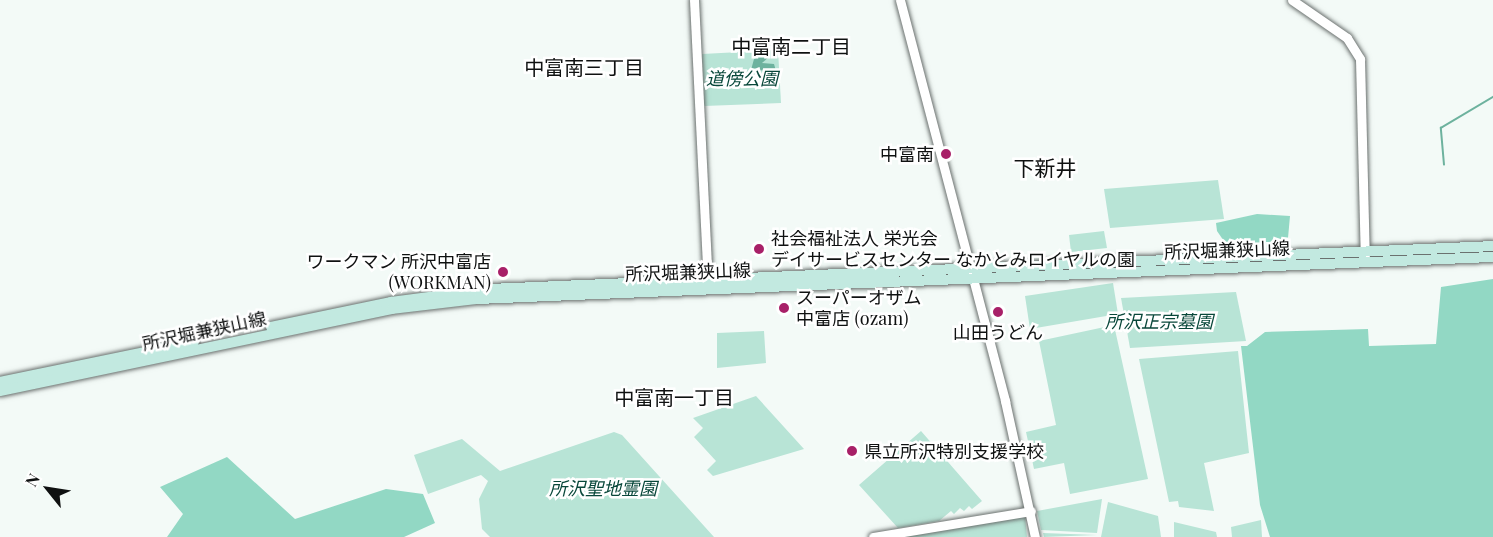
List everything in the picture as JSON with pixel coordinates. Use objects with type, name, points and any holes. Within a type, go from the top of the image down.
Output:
[{"type":"main road","name":"所沢堀兼狭山線","points":[[0,382],[391,302],[490,289],[708,284],[971,273],[1365,256],[1493,246]]},
{"type":"main road","name":"所沢堀兼狭山線","points":[[1365,256],[1493,257]]},
{"type":"main road","name":"所沢堀兼狭山線","points":[[0,391],[392,309],[477,299],[708,284]]},
{"type":"street","points":[[694,0],[708,284]]},
{"type":"street","points":[[900,0],[1031,511],[1035,537]]},
{"type":"street","points":[[1293,0],[1347,38],[1360,59],[1365,256]]},
{"type":"street","points":[[873,537],[1031,511]]},
{"type":"green space","name":"道傍公園","points":[[778,50],[781,103],[704,106],[702,54]]},
{"type":"green space","points":[[1218,180],[1224,219],[1110,228],[1104,189]]},
{"type":"green space","points":[[1104,231],[1107,248],[1071,252],[1069,235]]},
{"type":"green space","points":[[1113,283],[1118,314],[1030,329],[1025,296]]},
{"type":"green space","name":"所沢正宗墓園","points":[[1236,292],[1246,341],[1130,348],[1121,298]]},
{"type":"green space","points":[[1114,325],[1148,479],[1070,494],[1064,463],[1034,469],[1026,432],[1056,425],[1039,341]]},
{"type":"green space","points":[[764,331],[766,363],[717,368],[717,333]]},
{"type":"green space","points":[[1238,351],[1249,453],[1204,463],[1214,511],[1179,507],[1178,501],[1169,502],[1139,359]]},
{"type":"green space","name":"所沢聖地霊園","points":[[756,396],[804,449],[713,476],[707,470],[716,461],[694,437],[703,428],[693,418]]},
{"type":"green space","points":[[921,431],[982,501],[972,509],[969,506],[964,511],[960,508],[954,514],[951,511],[939,521],[898,528],[859,485]]},
{"type":"green space","name":"所沢聖地霊園","points":[[614,432],[622,435],[714,537],[490,537],[482,529],[479,499],[488,481],[481,475],[428,494],[414,455],[462,439],[500,471]]},
{"type":"green space","points":[[1102,499],[1097,533],[1041,530],[1037,511]]},
{"type":"green space","points":[[1108,502],[1158,516],[1161,537],[1101,537]]},
{"type":"green space","points":[[1025,516],[1027,537],[894,537]]},
{"type":"green space","points":[[1261,520],[1262,537],[1232,537],[1231,527]]},
{"type":"green space","points":[[1174,522],[1216,532],[1217,537],[1174,537]]},
{"type":"green space","points":[[1043,533],[1097,535],[1044,537]]},
{"type":"shaded area","points":[[766,53],[769,57],[762,63],[774,64],[776,71],[751,70],[754,59]]},
{"type":"shaded area","points":[[1257,214],[1290,216],[1287,249],[1230,250],[1217,231],[1216,223]]},
{"type":"shaded area","points":[[1493,279],[1493,537],[1270,537],[1260,505],[1241,346],[1247,346],[1265,332],[1368,329],[1369,346],[1436,344],[1441,287]]},
{"type":"shaded area","points":[[227,457],[295,519],[386,489],[423,494],[435,523],[404,537],[167,537],[183,514],[160,487]]},
{"type":"waterway","points":[[1444,165],[1441,128],[1493,97]]},
{"type":"place","name":"中富南","points":[[946,154]]},
{"type":"place","name":"社会福祉法人 栄光会 デイサービスセンター なかとみロイヤルの園","points":[[759,249]]},
{"type":"place","name":"ワークマン 所沢中富店 (WORKMAN)","points":[[503,272]]},
{"type":"place","name":"スーパーオザム 中富店 (ozam)","points":[[784,308]]},
{"type":"place","name":"山田うどん","points":[[998,312]]},
{"type":"place","name":"県立所沢特別支援学校","points":[[852,451]]},
{"type":"district","name":"中富南二丁目","points":[[791,45]]},
{"type":"district","name":"中富南三丁目","points":[[584,66]]},
{"type":"district","name":"下新井","points":[[1045,167]]},
{"type":"district","name":"中富南一丁目","points":[[674,396]]}]
